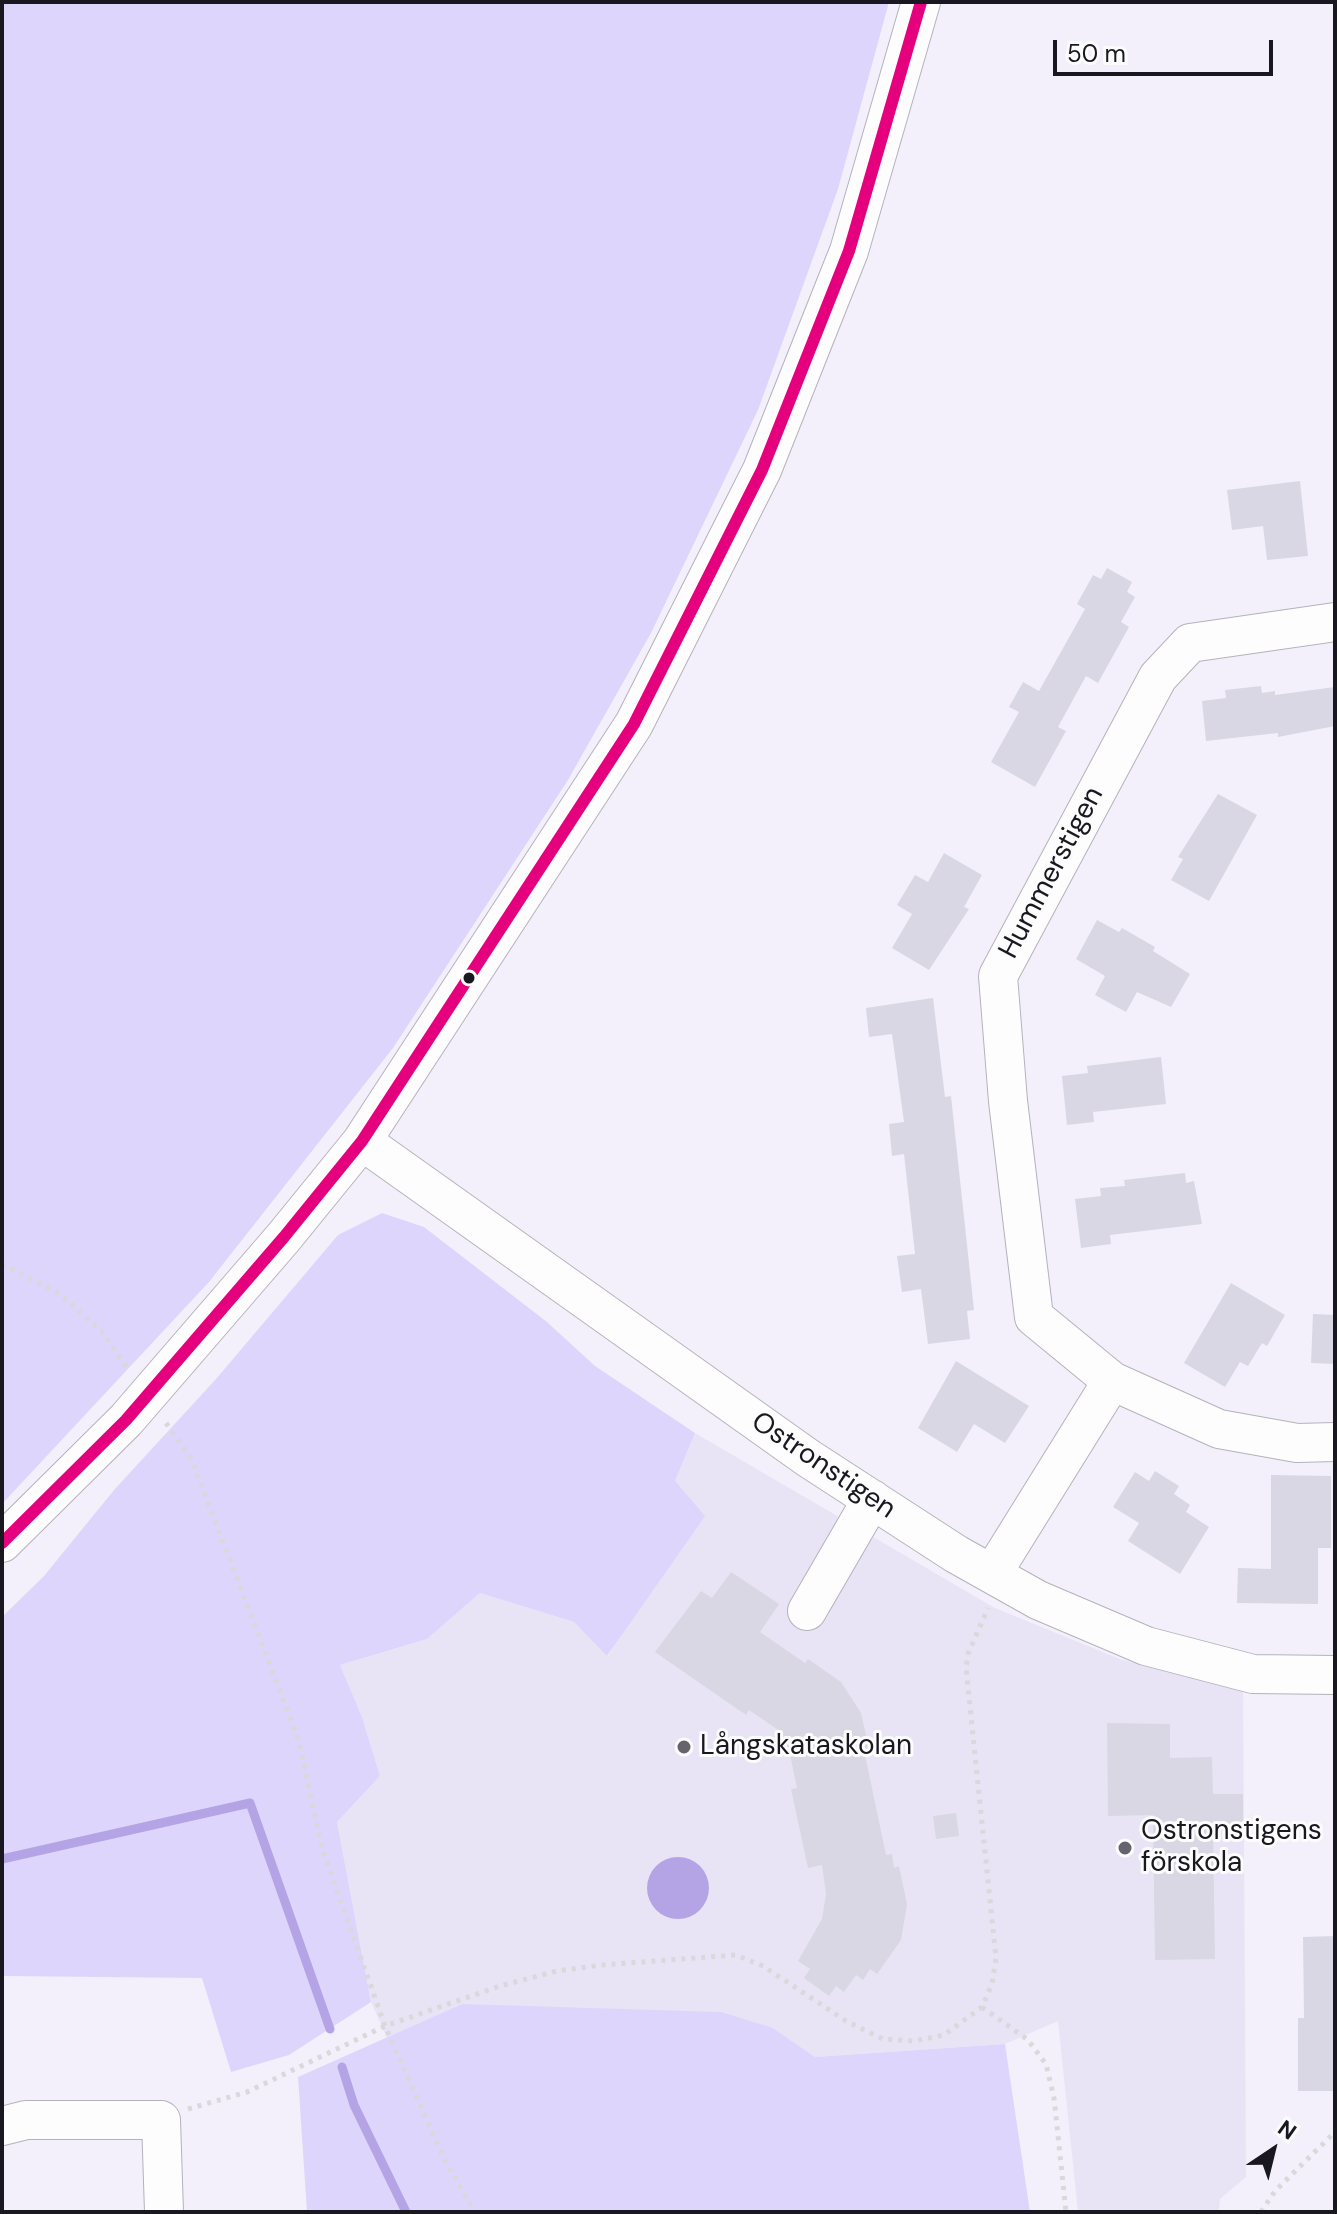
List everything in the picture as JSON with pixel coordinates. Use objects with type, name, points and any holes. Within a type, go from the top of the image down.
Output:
[{"type":"street","points":[[2,1543],[126,1420],[284,1237],[362,1141],[634,724],[762,470],[849,251],[921,2]]},
{"type":"street","name":"Hummerstigen","points":[[1335,622],[1190,643],[1169,665],[1158,677],[998,976],[1008,1101],[1034,1317],[1112,1381],[1219,1429],[1297,1443],[1335,1442]]},
{"type":"street","name":"Ostronstigen","points":[[362,1141],[782,1440],[1038,1600],[1146,1646],[1253,1674],[1335,1675]]},
{"type":"street","points":[[992,1574],[1112,1381]]},
{"type":"street","points":[[807,1611],[872,1499]]},
{"type":"street","points":[[2,2126],[26,2120],[161,2120],[164,2212]]},
{"type":"path","points":[[2,1264],[60,1294],[102,1332],[130,1372]]},
{"type":"path","points":[[164,1419],[191,1458],[299,1741],[322,1848],[385,2026],[445,2161],[475,2212]]},
{"type":"path","points":[[161,2120],[247,2092],[385,2026],[500,1986],[557,1971],[724,1954],[763,1966],[846,2021],[883,2039],[914,2041],[944,2035],[982,2007],[992,1984],[996,1958],[966,1668],[968,1654],[988,1608],[992,1574]]},
{"type":"path","points":[[982,2007],[1028,2040],[1046,2064],[1054,2098],[1066,2212]]},
{"type":"path","points":[[1261,2212],[1275,2191],[1335,2132]]},
{"type":"shaded area","points":[[2,2],[889,2],[838,189],[758,410],[651,633],[568,780],[393,1048],[209,1282],[2,1504]]},
{"type":"shaded area","points":[[382,1213],[424,1227],[547,1322],[595,1366],[695,1433],[675,1481],[705,1516],[607,1656],[574,1622],[480,1593],[427,1639],[340,1665],[362,1717],[380,1776],[337,1822],[371,2002],[289,2055],[231,2072],[202,1978],[2,1976],[2,1617],[44,1576],[114,1490],[216,1379],[338,1235]]},
{"type":"shaded area","name":"Långskataskolan","points":[[695,1433],[995,1608],[1122,1660],[1243,1684],[1246,2177],[1220,2199],[1219,2212],[1078,2212],[1058,2021],[1005,2044],[815,2057],[773,2028],[462,2004],[387,2038],[371,2002],[337,1822],[380,1776],[362,1717],[340,1665],[427,1639],[480,1593],[574,1622],[608,1656],[639,1606],[675,1481]]},
{"type":"shaded area","points":[[678,1857],[690,1859],[700,1866],[707,1876],[707,1900],[700,1910],[690,1917],[678,1919],[666,1917],[656,1910],[649,1900],[647,1888],[649,1876],[656,1866],[666,1859]]},
{"type":"shaded area","points":[[462,2004],[721,2012],[773,2028],[815,2057],[1005,2044],[1030,2212],[307,2212],[298,2077]]},
{"type":"building","points":[[1300,481],[1308,556],[1267,560],[1263,526],[1232,530],[1227,490]]},
{"type":"building","points":[[1107,568],[1132,582],[1127,592],[1135,597],[1121,622],[1129,627],[1098,683],[1086,676],[1058,727],[1066,731],[1035,787],[991,762],[1019,712],[1009,707],[1023,682],[1039,691],[1085,609],[1077,604],[1093,575],[1101,579]]},
{"type":"building","points":[[1261,686],[1262,693],[1275,691],[1275,695],[1335,687],[1335,726],[1278,737],[1278,733],[1206,741],[1202,701],[1226,698],[1225,690]]},
{"type":"building","points":[[1218,794],[1257,815],[1209,901],[1171,880],[1183,859],[1178,857]]},
{"type":"building","points":[[944,853],[982,875],[964,907],[969,909],[929,970],[892,948],[912,914],[897,905],[915,875],[928,882]]},
{"type":"building","points":[[1097,920],[1119,932],[1122,928],[1155,947],[1153,951],[1190,974],[1171,1007],[1137,992],[1126,1012],[1095,995],[1105,976],[1076,959]]},
{"type":"building","points":[[933,998],[945,1097],[951,1096],[974,1310],[967,1311],[970,1339],[928,1344],[921,1289],[902,1292],[897,1256],[915,1254],[904,1154],[892,1156],[889,1124],[904,1122],[892,1034],[869,1037],[866,1008]]},
{"type":"building","points":[[1161,1057],[1166,1104],[1093,1112],[1094,1122],[1067,1125],[1062,1076],[1088,1073],[1087,1066]]},
{"type":"building","points":[[1185,1173],[1186,1183],[1194,1181],[1202,1224],[1110,1235],[1111,1244],[1081,1248],[1075,1199],[1101,1196],[1100,1188],[1125,1186],[1124,1180]]},
{"type":"building","points":[[1231,1283],[1285,1315],[1267,1346],[1262,1343],[1248,1366],[1240,1362],[1225,1387],[1184,1363]]},
{"type":"building","points":[[1313,1314],[1335,1315],[1335,1364],[1311,1363]]},
{"type":"building","points":[[956,1361],[1029,1406],[1005,1443],[974,1424],[957,1452],[918,1428]]},
{"type":"building","points":[[1155,1471],[1179,1486],[1174,1494],[1190,1505],[1186,1512],[1209,1527],[1180,1574],[1128,1541],[1139,1523],[1113,1507],[1135,1472],[1149,1481]]},
{"type":"building","points":[[1271,1475],[1331,1476],[1331,1548],[1318,1548],[1318,1604],[1237,1603],[1238,1568],[1271,1569]]},
{"type":"building","points":[[731,1572],[779,1604],[760,1632],[805,1663],[808,1659],[841,1682],[861,1713],[869,1749],[864,1750],[886,1855],[892,1854],[894,1868],[899,1866],[907,1904],[901,1940],[877,1974],[870,1969],[863,1980],[856,1975],[844,1992],[836,1986],[829,1996],[804,1978],[810,1969],[798,1961],[822,1919],[826,1894],[822,1865],[808,1868],[791,1789],[797,1788],[789,1750],[777,1729],[749,1710],[746,1715],[655,1652],[701,1591],[712,1598]]},
{"type":"building","points":[[1107,1723],[1170,1724],[1170,1758],[1212,1757],[1213,1794],[1243,1794],[1243,1830],[1213,1830],[1215,1959],[1155,1960],[1153,1815],[1108,1816]]},
{"type":"building","points":[[956,1813],[959,1836],[936,1839],[933,1816]]},
{"type":"building","points":[[1335,1936],[1335,2091],[1298,2091],[1298,2018],[1304,2018],[1303,1937]]},
{"type":"waterway","points":[[2,1859],[250,1803],[330,2029]]},
{"type":"waterway","points":[[342,2067],[354,2105],[406,2212]]},
{"type":"transit line","points":[[2,1543],[126,1420],[284,1237],[362,1141],[634,724],[762,470],[849,251],[921,2]]},
{"type":"place","name":"Långskataskolan","points":[[684,1747]]},
{"type":"place","name":"Ostronstigens förskola","points":[[1125,1848]]}]
